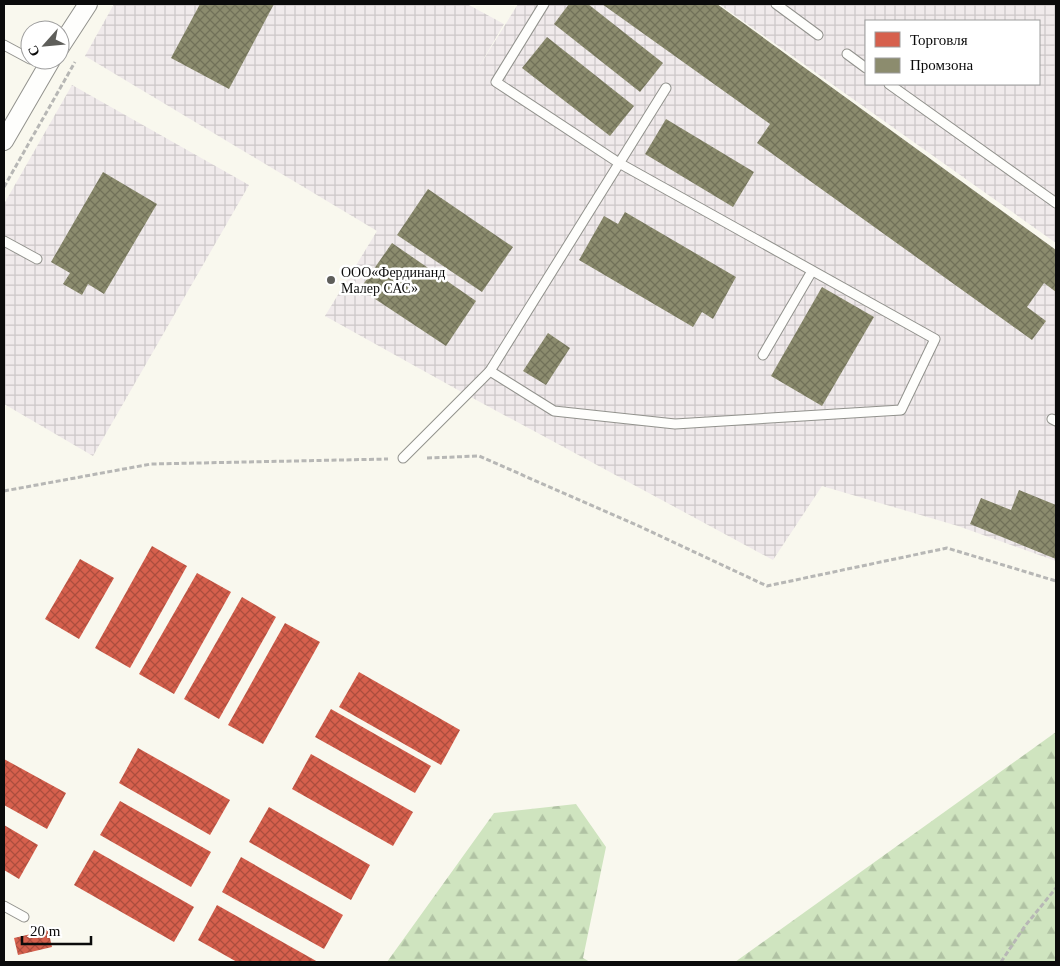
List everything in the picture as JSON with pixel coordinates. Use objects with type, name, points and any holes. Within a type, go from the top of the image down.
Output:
[{"type":"street","points":[[70,32],[88,4]]},
{"type":"street","points":[[4,141],[36,70]]},
{"type":"lane","points":[[490,370],[554,411],[675,424],[901,410],[935,339],[619,163],[496,82],[544,4]]},
{"type":"lane","points":[[776,4],[818,35]]},
{"type":"lane","points":[[4,45],[20,53]]},
{"type":"lane","points":[[847,54],[865,67]]},
{"type":"lane","points":[[890,85],[1056,203]]},
{"type":"lane","points":[[403,458],[490,370],[666,88]]},
{"type":"lane","points":[[4,241],[37,259]]},
{"type":"lane","points":[[763,355],[812,270]]},
{"type":"lane","points":[[4,906],[24,917]]},
{"type":"path","points":[[4,187],[68,75]]},
{"type":"path","points":[[4,491],[151,464],[478,456],[641,527],[767,586],[947,548],[1056,581]]},
{"type":"path","points":[[1001,962],[1025,926],[1056,888]]},
{"type":"shaded area","points":[[114,4],[467,4],[504,24],[477,70],[518,4],[717,4],[1056,250],[1056,561],[958,526],[822,486],[773,560],[325,316],[377,231],[85,56]]},
{"type":"shaded area","points":[[719,4],[1056,4],[1056,243]]},
{"type":"shaded area","points":[[72,85],[249,185],[93,456],[4,404],[4,204]]},
{"type":"green space","points":[[1056,732],[1056,962],[735,962]]},
{"type":"green space","points":[[576,804],[606,847],[583,958],[590,962],[387,962],[494,813]]},
{"type":"building: Торговля","points":[[152,546],[187,566],[130,668],[95,648]]},
{"type":"building: Торговля","points":[[80,559],[114,578],[79,639],[45,619]]},
{"type":"building: Торговля","points":[[197,573],[231,592],[174,694],[139,674]]},
{"type":"building: Торговля","points":[[242,597],[276,617],[219,719],[184,699]]},
{"type":"building: Торговля","points":[[285,623],[320,642],[263,744],[228,725]]},
{"type":"building: Торговля","points":[[359,672],[460,730],[441,765],[339,707]]},
{"type":"building: Торговля","points":[[331,709],[431,766],[415,793],[315,737]]},
{"type":"building: Торговля","points":[[138,748],[230,800],[210,835],[119,783]]},
{"type":"building: Торговля","points":[[311,754],[413,812],[393,846],[292,789]]},
{"type":"building: Торговля","points":[[4,759],[66,793],[47,829],[4,805]]},
{"type":"building: Торговля","points":[[120,801],[211,852],[191,887],[100,835]]},
{"type":"building: Торговля","points":[[269,807],[370,865],[351,900],[249,842]]},
{"type":"building: Торговля","points":[[4,825],[38,845],[19,879],[4,870]]},
{"type":"building: Торговля","points":[[94,850],[194,907],[174,942],[74,885]]},
{"type":"building: Торговля","points":[[241,857],[343,915],[324,949],[222,892]]},
{"type":"building: Торговля","points":[[217,905],[318,962],[237,962],[198,940]]},
{"type":"building: Торговля","points":[[48,930],[52,947],[18,955],[14,938]]},
{"type":"building: Промзона","points":[[200,4],[274,4],[229,89],[171,58]]},
{"type":"building: Промзона","points":[[569,4],[588,4],[663,63],[640,92],[554,24]]},
{"type":"building: Промзона","points":[[602,4],[717,4],[1056,250],[1056,292],[1044,283],[1027,307],[1046,321],[1032,340],[757,143],[770,124]]},
{"type":"building: Промзона","points":[[547,37],[634,106],[610,136],[522,68]]},
{"type":"building: Промзона","points":[[666,119],[754,172],[733,207],[645,154]]},
{"type":"building: Промзона","points":[[103,172],[157,204],[104,294],[88,284],[82,295],[63,284],[70,273],[51,262]]},
{"type":"building: Промзона","points":[[428,189],[513,247],[482,292],[397,235]]},
{"type":"building: Промзона","points":[[625,212],[736,277],[713,319],[702,312],[693,327],[579,260],[604,216],[618,224]]},
{"type":"building: Промзона","points":[[392,243],[476,301],[446,346],[360,289]]},
{"type":"building: Промзона","points":[[822,287],[874,317],[822,406],[771,376]]},
{"type":"building: Промзона","points":[[548,333],[570,348],[546,385],[523,371]]},
{"type":"building: Промзона","points":[[1019,490],[1056,505],[1056,559],[970,524],[981,498],[1011,510]]},
{"type":"place","name":"ООО«Фердинанд Малер САС»","points":[[331,280]]}]
